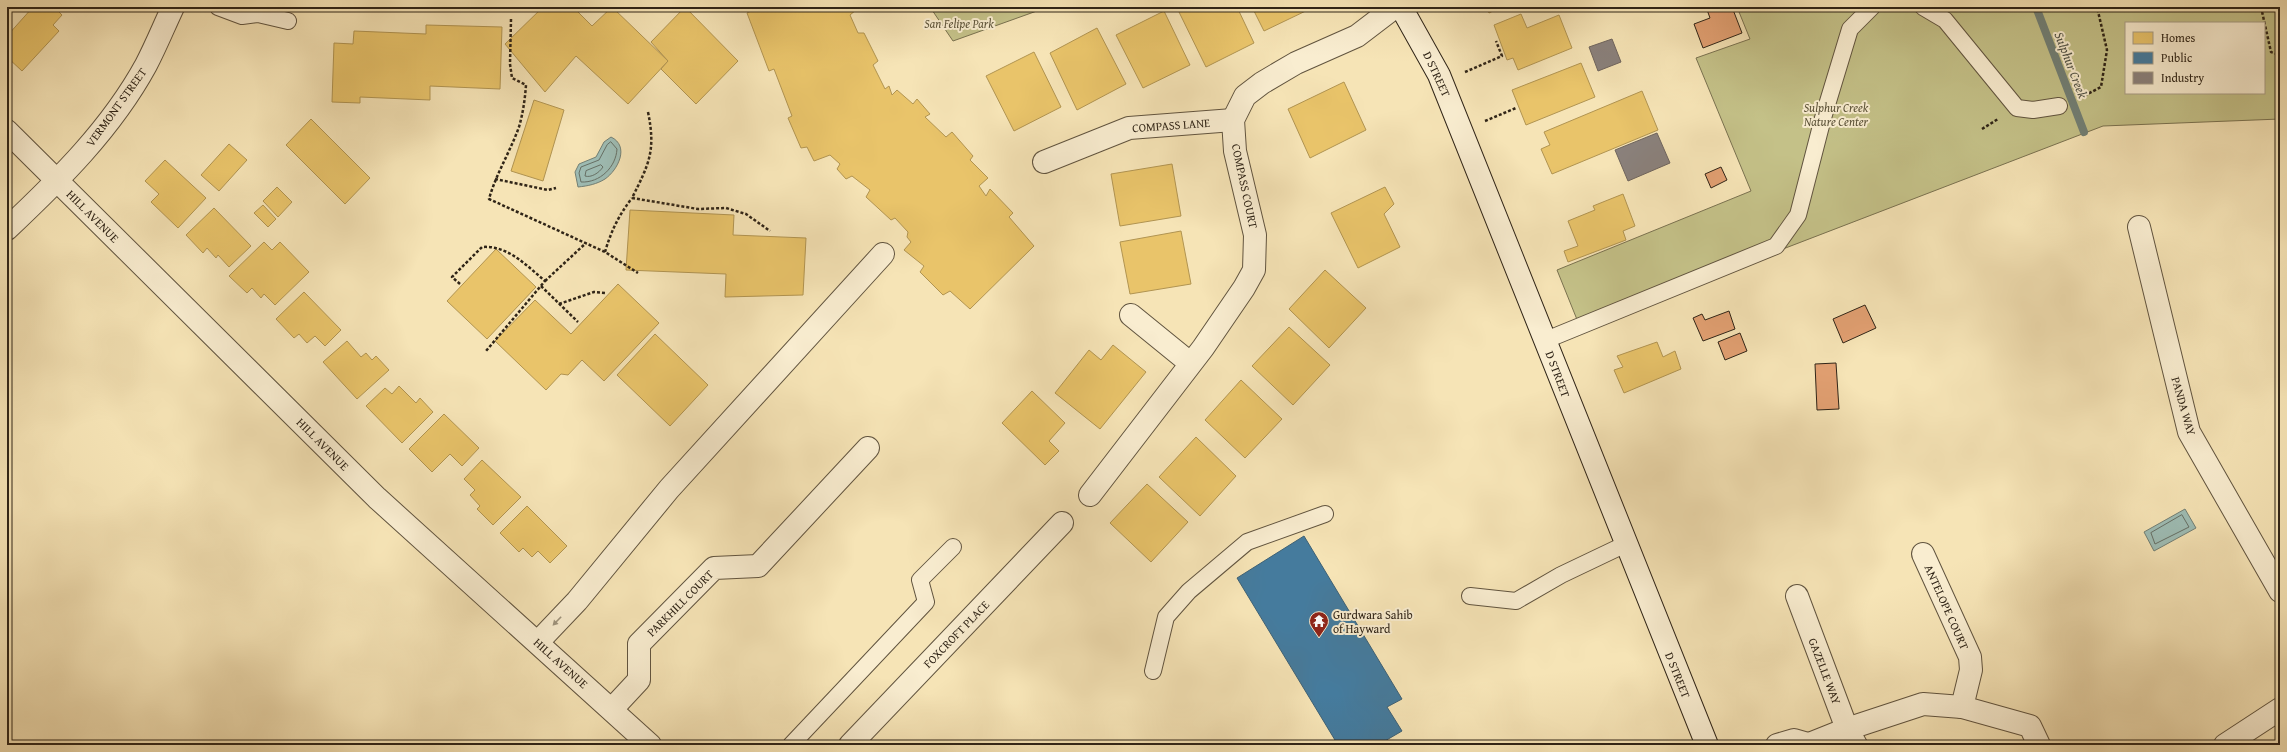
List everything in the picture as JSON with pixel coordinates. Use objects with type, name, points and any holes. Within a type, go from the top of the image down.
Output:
[{"type":"street","name":"VERMONT STREET","points":[[7,230],[57,181],[98,136],[146,65],[173,7]]},
{"type":"street","points":[[1233,120],[1245,96],[1262,83],[1296,63],[1357,36],[1395,7]]},
{"type":"street","name":"D STREET","points":[[1401,7],[1439,75],[1707,745]]},
{"type":"street","name":"COMPASS LANE","points":[[1044,162],[1129,128],[1233,120]]},
{"type":"street","name":"COMPASS COURT","points":[[1090,495],[1190,363],[1240,294],[1254,270],[1255,235],[1235,151],[1233,120]]},
{"type":"street","name":"HILL AVENUE","points":[[7,130],[377,498],[538,642],[650,745]]},
{"type":"street","name":"PANDA WAY","points":[[2139,227],[2189,432],[2280,590]]},
{"type":"street","points":[[538,642],[577,601],[669,489],[883,254]]},
{"type":"street","points":[[1131,315],[1190,363]]},
{"type":"street","name":"PARKHILL COURT","points":[[612,709],[639,680],[639,644],[714,568],[758,566],[868,448]]},
{"type":"street","name":"FOXCROFT PLACE","points":[[850,745],[1062,523]]},
{"type":"street","name":"ANTELOPE COURT","points":[[1923,554],[1970,657],[1971,670],[1962,707]]},
{"type":"street","name":"GAZELLE WAY","points":[[1797,596],[1852,737]]},
{"type":"street","points":[[1777,745],[1794,740],[1807,744],[1852,737],[1923,704],[1962,707],[2030,726],[2039,745]]},
{"type":"street","points":[[2225,745],[2280,709]]},
{"type":"lane","points":[[218,7],[242,16],[254,10],[288,21]]},
{"type":"lane","points":[[1546,340],[1776,246],[1798,215],[1823,118],[1850,29],[1872,7]]},
{"type":"lane","points":[[1923,7],[1945,20],[2017,108],[2033,110],[2059,106]]},
{"type":"lane","points":[[1153,672],[1166,617],[1189,591],[1247,542],[1325,514]]},
{"type":"lane","points":[[1470,596],[1516,601],[1560,574],[1626,544]]},
{"type":"lane","points":[[791,745],[926,602],[920,580],[953,547]]},
{"type":"path","points":[[2082,98],[2101,87],[2107,50],[2097,7]]},
{"type":"path","points":[[2261,7],[2264,22]]},
{"type":"path","points":[[511,19],[510,64],[512,78],[526,84],[524,110],[518,128],[495,178],[489,199],[605,252],[638,273]]},
{"type":"path","points":[[2265,25],[2271,52],[2280,55]]},
{"type":"path","points":[[1473,68],[1502,56],[1496,41]]},
{"type":"path","points":[[1492,118],[1516,108]]},
{"type":"path","points":[[605,252],[612,229],[622,211],[632,198],[648,167],[652,150],[652,130],[648,112]]},
{"type":"path","points":[[495,178],[548,190],[556,188]]},
{"type":"path","points":[[632,198],[698,209],[726,208],[746,214],[770,231]]},
{"type":"path","points":[[486,351],[545,281],[586,243]]},
{"type":"path","points":[[460,284],[452,277],[482,246],[494,246],[511,253],[545,281]]},
{"type":"path","points":[[541,286],[578,322]]},
{"type":"path","points":[[559,304],[594,292],[605,293]]},
{"type":"green space","name":"San Felipe Park","points":[[930,7],[1048,7],[953,41]]},
{"type":"green space","name":"Sulphur Creek Nature Center","points":[[1737,7],[2280,7],[2280,119],[2103,126],[1580,327],[1557,270],[1751,191],[1696,58],[1750,39]]},
{"type":"water","points":[[611,137],[617,141],[620,146],[621,152],[618,164],[610,175],[602,181],[578,187],[575,172],[579,164],[596,157],[604,142]]},
{"type":"water","points":[[2185,509],[2196,528],[2154,551],[2144,532]]},
{"type":"building: Homes","points":[[33,7],[54,7],[62,15],[53,25],[59,31],[22,71],[7,57],[7,36]]},
{"type":"building: Homes","points":[[543,7],[573,7],[592,26],[612,7],[668,61],[628,104],[576,56],[545,92],[505,44]]},
{"type":"building: Homes","points":[[685,7],[738,61],[696,104],[661,69],[668,61],[651,42]]},
{"type":"building: Homes","points":[[759,7],[855,7],[856,10],[850,15],[858,33],[864,33],[878,61],[873,65],[885,89],[889,86],[892,95],[897,90],[913,104],[917,99],[930,114],[925,117],[946,137],[952,132],[973,156],[970,160],[988,178],[979,186],[986,196],[990,189],[1013,213],[1009,217],[1034,246],[970,309],[950,291],[943,295],[920,272],[924,266],[904,250],[911,242],[907,237],[908,232],[895,218],[891,220],[866,197],[870,190],[852,176],[846,179],[837,169],[840,164],[830,155],[814,161],[807,147],[801,148],[788,118],[792,116],[774,69],[769,71],[747,13]]},
{"type":"building: Homes","points":[[1183,7],[1237,7],[1254,43],[1206,67],[1178,10]]},
{"type":"building: Homes","points":[[1252,7],[1314,7],[1264,31]]},
{"type":"building: Homes","points":[[1486,7],[1501,7],[1489,13]]},
{"type":"building: Homes","points":[[1164,11],[1190,65],[1143,88],[1116,35]]},
{"type":"building: Homes","points":[[1521,14],[1527,28],[1559,15],[1572,48],[1518,70],[1513,58],[1507,60],[1494,25]]},
{"type":"building: Homes","points":[[426,25],[502,27],[500,89],[430,86],[430,100],[360,97],[360,103],[332,102],[334,43],[353,44],[354,31],[426,34]]},
{"type":"building: Homes","points":[[1097,28],[1126,84],[1077,110],[1050,53]]},
{"type":"building: Homes","points":[[1034,52],[1061,107],[1014,131],[986,76]]},
{"type":"building: Homes","points":[[1581,63],[1595,97],[1526,125],[1512,90]]},
{"type":"building: Homes","points":[[1344,82],[1366,130],[1310,158],[1288,109]]},
{"type":"building: Homes","points":[[1642,91],[1658,130],[1552,174],[1541,149],[1550,145],[1544,132]]},
{"type":"building: Homes","points":[[534,100],[564,110],[543,181],[511,171]]},
{"type":"building: Homes","points":[[311,119],[370,178],[345,204],[286,145]]},
{"type":"building: Homes","points":[[229,144],[247,160],[219,191],[201,175]]},
{"type":"building: Homes","points":[[165,160],[206,198],[178,228],[151,202],[159,194],[145,181]]},
{"type":"building: Homes","points":[[1172,164],[1181,216],[1120,226],[1111,174]]},
{"type":"building: Homes","points":[[277,187],[292,202],[278,217],[263,201]]},
{"type":"building: Homes","points":[[1385,187],[1394,204],[1384,214],[1400,247],[1358,268],[1331,213]]},
{"type":"building: Homes","points":[[1623,194],[1635,226],[1623,231],[1626,240],[1568,262],[1564,251],[1578,246],[1568,221],[1595,210],[1593,206]]},
{"type":"building: Homes","points":[[263,205],[276,219],[268,227],[254,213]]},
{"type":"building: Homes","points":[[214,208],[251,246],[229,267],[218,255],[216,258],[207,248],[203,253],[186,235]]},
{"type":"building: Homes","points":[[630,210],[734,215],[733,235],[806,238],[803,295],[725,297],[726,274],[626,270]]},
{"type":"building: Homes","points":[[1181,231],[1191,284],[1130,294],[1120,242]]},
{"type":"building: Homes","points":[[264,242],[272,250],[280,242],[309,272],[275,305],[264,294],[261,298],[252,288],[247,293],[229,276]]},
{"type":"building: Homes","points":[[496,249],[536,287],[487,339],[447,301]]},
{"type":"building: Homes","points":[[1325,270],[1366,308],[1329,348],[1289,309]]},
{"type":"building: Homes","points":[[618,284],[659,323],[604,381],[582,360],[568,375],[561,374],[546,390],[495,341],[535,300],[571,334]]},
{"type":"building: Homes","points":[[304,292],[341,330],[325,346],[315,336],[307,343],[299,334],[294,338],[276,319]]},
{"type":"building: Homes","points":[[1289,327],[1330,365],[1293,405],[1252,366]]},
{"type":"building: Homes","points":[[655,334],[708,385],[670,426],[617,375]]},
{"type":"building: Homes","points":[[347,341],[361,357],[366,353],[372,360],[376,356],[389,370],[357,399],[323,362]]},
{"type":"building: Homes","points":[[1657,342],[1663,357],[1675,351],[1681,369],[1624,393],[1614,370],[1623,367],[1617,356]]},
{"type":"building: Homes","points":[[1113,345],[1146,372],[1100,429],[1055,393],[1089,350],[1101,360]]},
{"type":"building: Homes","points":[[1241,380],[1282,419],[1245,458],[1205,420]]},
{"type":"building: Homes","points":[[399,386],[416,403],[420,398],[433,412],[402,443],[366,406],[385,388],[392,394]]},
{"type":"building: Homes","points":[[1032,391],[1065,423],[1049,441],[1059,451],[1045,465],[1002,423]]},
{"type":"building: Homes","points":[[444,414],[479,448],[462,466],[450,454],[432,472],[409,449]]},
{"type":"building: Homes","points":[[1196,437],[1236,476],[1200,516],[1159,477]]},
{"type":"building: Homes","points":[[482,460],[521,497],[493,525],[477,509],[480,506],[470,495],[475,490],[464,479]]},
{"type":"building: Homes","points":[[1147,484],[1188,522],[1151,562],[1110,523]]},
{"type":"building: Homes","points":[[527,506],[567,546],[550,563],[538,551],[532,557],[523,548],[519,552],[500,533]]},
{"type":"building: Public","name":"Gurdwara Sahib of Hayward","points":[[1304,536],[1402,699],[1387,707],[1402,731],[1378,745],[1338,745],[1237,578]]},
{"type":"building: Industry","points":[[1612,39],[1621,62],[1598,71],[1589,47]]},
{"type":"building: Industry","points":[[1657,133],[1670,163],[1628,181],[1615,150]]},
{"type":"building: Other","points":[[1706,7],[1732,7],[1742,33],[1703,48],[1694,24],[1710,18]]},
{"type":"building: Other","points":[[1721,167],[1727,180],[1711,188],[1705,174]]},
{"type":"building: Other","points":[[1865,305],[1876,328],[1843,343],[1833,319]]},
{"type":"building: Other","points":[[1729,311],[1735,329],[1703,341],[1693,318],[1702,314],[1705,320]]},
{"type":"building: Other","points":[[1740,333],[1747,351],[1725,360],[1718,342]]},
{"type":"building: Other","points":[[1836,363],[1839,409],[1817,410],[1815,364]]},
{"type":"waterway","name":"Sulphur Creek","points":[[2036,7],[2084,132]]},
{"type":"place","name":"Gurdwara Sahib of Hayward","points":[[1319,638]]}]
